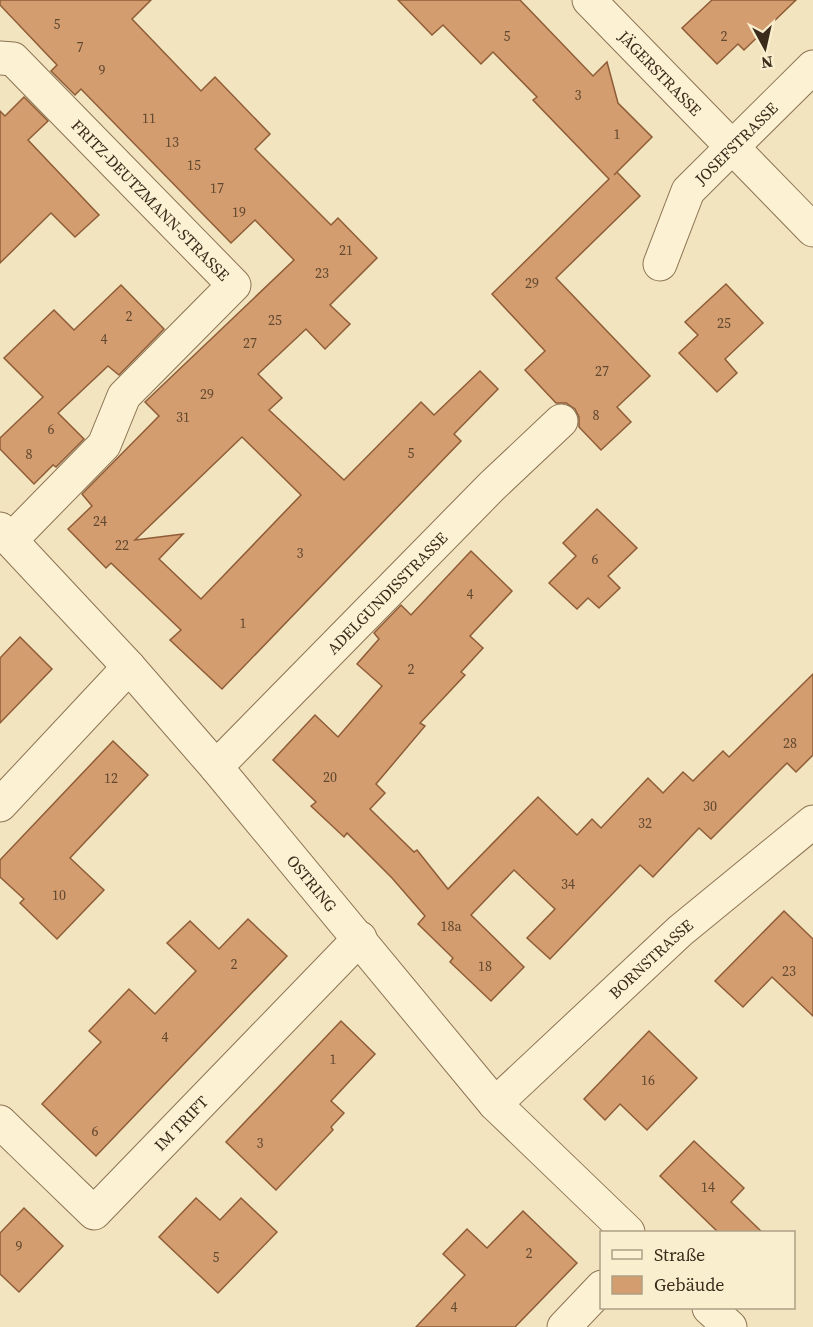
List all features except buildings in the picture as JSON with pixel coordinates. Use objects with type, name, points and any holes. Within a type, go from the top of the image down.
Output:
[{"type":"street","name":"JÄGERSTRASSE","points":[[589,0],[733,145],[813,230]]},
{"type":"street","name":"FRITZ-DEUTZMANN-STRASSE","points":[[0,58],[12,59],[234,285],[124,396],[104,445],[5,534]]},
{"type":"street","name":"JOSEFSTRASSE","points":[[660,264],[688,191],[813,68]]},
{"type":"street","name":"ADELGUNDISSTRASSE","points":[[216,768],[492,486],[561,421]]},
{"type":"street","name":"OSTRING","points":[[5,534],[129,667],[216,768],[360,938],[495,1104],[626,1231]]},
{"type":"street","points":[[0,805],[129,667]]},
{"type":"street","name":"BORNSTRASSE","points":[[495,1104],[680,931],[813,822]]},
{"type":"street","name":"IM TRIFT","points":[[0,1122],[94,1213],[360,938]]},
{"type":"street","points":[[564,1327],[600,1289]]},
{"type":"street","points":[[710,1309],[730,1327]]}]
